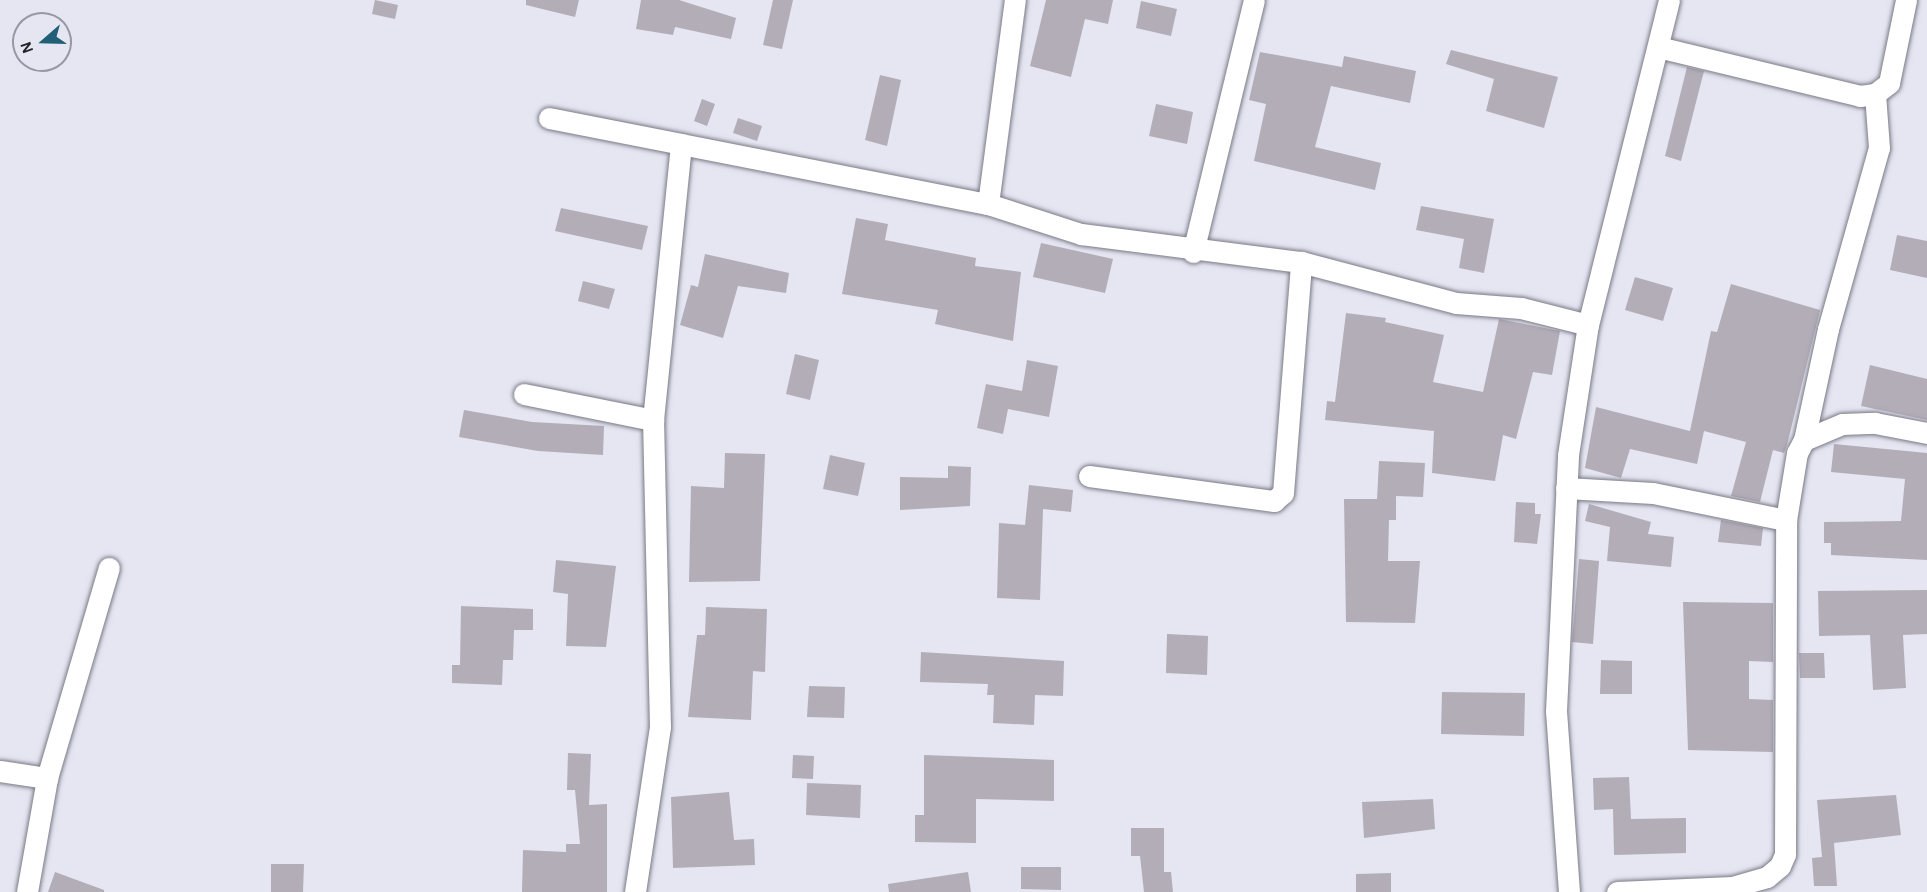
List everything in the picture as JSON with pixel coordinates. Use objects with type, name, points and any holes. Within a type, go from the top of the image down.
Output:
[{"type":"street","points":[[988,204],[1015,0]]},
{"type":"street","points":[[1193,252],[1254,0]]},
{"type":"street","points":[[1569,892],[1556,711],[1566,488],[1588,325],[1669,0]]},
{"type":"street","points":[[1658,47],[1860,96],[1875,94],[1889,83],[1906,0]]},
{"type":"street","points":[[1617,892],[1732,887],[1767,877],[1780,866],[1785,830],[1786,520],[1828,329],[1879,148],[1875,94]]},
{"type":"street","points":[[549,118],[988,204],[1081,234],[1193,252],[1301,262],[1456,303],[1521,308],[1588,325]]},
{"type":"street","points":[[635,892],[660,727],[653,420],[681,144]]},
{"type":"street","points":[[1089,476],[1274,501],[1283,493],[1301,262]]},
{"type":"street","points":[[524,394],[653,420]]},
{"type":"street","points":[[1804,440],[1831,427],[1875,423],[1927,433]]},
{"type":"street","points":[[1566,488],[1653,494],[1786,520]]},
{"type":"street","points":[[27,892],[47,778],[110,568]]},
{"type":"street","points":[[0,771],[47,778]]},
{"type":"building","points":[[375,0],[398,5],[395,19],[372,14]]},
{"type":"building","points":[[526,0],[579,0],[575,17],[526,5]]},
{"type":"building","points":[[641,0],[679,0],[736,18],[731,39],[675,27],[673,35],[636,29]]},
{"type":"building","points":[[773,0],[793,0],[782,49],[763,45]]},
{"type":"building","points":[[1046,0],[1113,0],[1108,24],[1085,19],[1071,77],[1030,66]]},
{"type":"building","points":[[1141,1],[1177,9],[1171,36],[1136,28]]},
{"type":"building","points":[[1451,50],[1558,77],[1544,128],[1486,111],[1494,79],[1446,64]]},
{"type":"building","points":[[1260,52],[1342,67],[1344,56],[1416,71],[1410,103],[1331,86],[1315,147],[1381,163],[1375,190],[1254,161],[1266,104],[1249,100]]},
{"type":"building","points":[[1687,67],[1704,71],[1681,161],[1665,156]]},
{"type":"building","points":[[880,75],[901,80],[887,146],[865,140]]},
{"type":"building","points":[[702,99],[715,104],[707,126],[694,121]]},
{"type":"building","points":[[1156,104],[1193,112],[1187,144],[1149,136]]},
{"type":"building","points":[[738,118],[762,126],[757,141],[733,133]]},
{"type":"building","points":[[1421,206],[1494,219],[1484,273],[1459,268],[1464,239],[1416,230]]},
{"type":"building","points":[[561,208],[648,226],[642,250],[555,231]]},
{"type":"building","points":[[856,218],[888,224],[885,240],[976,258],[975,266],[1021,272],[1013,341],[935,324],[938,310],[842,294]]},
{"type":"building","points":[[1897,235],[1927,241],[1927,278],[1890,270]]},
{"type":"building","points":[[1041,243],[1113,259],[1105,293],[1033,277]]},
{"type":"building","points":[[705,254],[789,273],[786,293],[738,286],[723,338],[680,325],[691,285],[698,287]]},
{"type":"building","points":[[1635,277],[1673,288],[1663,321],[1625,310]]},
{"type":"building","points":[[583,281],[615,289],[609,309],[578,301]]},
{"type":"building","points":[[1731,284],[1820,310],[1787,445],[1784,453],[1773,450],[1760,502],[1731,496],[1746,442],[1704,431],[1697,464],[1630,449],[1621,478],[1585,468],[1596,407],[1690,431],[1711,331],[1717,332]]},
{"type":"building","points":[[1346,313],[1386,318],[1385,322],[1444,335],[1433,382],[1483,392],[1499,319],[1560,331],[1552,375],[1533,372],[1516,439],[1503,435],[1495,481],[1432,473],[1434,431],[1325,420],[1327,401],[1335,402]]},
{"type":"building","points":[[795,354],[819,360],[810,400],[786,394]]},
{"type":"building","points":[[1027,360],[1058,366],[1049,417],[1008,409],[1003,434],[977,428],[986,384],[1022,391]]},
{"type":"building","points":[[1870,365],[1927,379],[1927,420],[1861,406]]},
{"type":"building","points":[[464,410],[532,422],[604,426],[603,455],[538,451],[459,437]]},
{"type":"building","points":[[1834,444],[1927,453],[1927,560],[1831,555],[1831,543],[1824,543],[1824,522],[1901,521],[1905,479],[1831,472]]},
{"type":"building","points":[[725,453],[765,454],[760,581],[689,582],[691,486],[724,488]]},
{"type":"building","points":[[830,455],[865,463],[858,496],[823,489]]},
{"type":"building","points":[[1379,461],[1425,463],[1423,497],[1396,496],[1396,520],[1389,520],[1388,561],[1420,561],[1415,623],[1346,622],[1344,499],[1377,499]]},
{"type":"building","points":[[948,466],[971,467],[970,506],[900,510],[900,477],[948,478]]},
{"type":"building","points":[[1029,485],[1073,490],[1071,512],[1043,509],[1040,600],[997,598],[999,523],[1025,525]]},
{"type":"building","points":[[1516,502],[1535,503],[1535,514],[1541,514],[1537,544],[1514,542]]},
{"type":"building","points":[[1589,504],[1651,522],[1648,534],[1674,537],[1671,567],[1607,561],[1610,527],[1585,521]]},
{"type":"building","points":[[1721,520],[1763,528],[1761,546],[1718,542]]},
{"type":"building","points":[[1579,559],[1599,561],[1593,644],[1572,642]]},
{"type":"building","points":[[556,560],[616,566],[606,647],[566,646],[568,594],[553,592]]},
{"type":"building","points":[[1927,590],[1927,634],[1903,635],[1906,688],[1873,690],[1870,635],[1819,636],[1818,591]]},
{"type":"building","points":[[1683,602],[1773,603],[1773,662],[1749,661],[1749,699],[1773,700],[1773,752],[1688,750]]},
{"type":"building","points":[[461,606],[533,609],[533,630],[514,630],[513,660],[503,660],[502,685],[452,683],[452,665],[460,665]]},
{"type":"building","points":[[706,607],[767,609],[765,672],[753,671],[751,720],[688,717],[697,635],[705,635]]},
{"type":"building","points":[[1167,634],[1208,636],[1207,675],[1166,673]]},
{"type":"building","points":[[921,652],[1064,661],[1063,696],[1035,695],[1034,725],[993,723],[994,695],[987,695],[988,684],[920,682]]},
{"type":"building","points":[[1799,653],[1824,653],[1825,678],[1800,678]]},
{"type":"building","points":[[1601,660],[1632,661],[1632,694],[1600,694]]},
{"type":"building","points":[[809,686],[845,687],[844,718],[807,717]]},
{"type":"building","points":[[1442,692],[1525,693],[1524,736],[1441,734]]},
{"type":"building","points":[[568,753],[591,754],[589,805],[607,804],[607,892],[522,892],[523,850],[566,852],[566,844],[580,844],[575,790],[567,790]]},
{"type":"building","points":[[793,755],[814,756],[813,779],[792,778]]},
{"type":"building","points":[[924,755],[1054,760],[1054,801],[976,799],[976,843],[915,842],[915,815],[924,815]]},
{"type":"building","points":[[1629,777],[1631,819],[1686,818],[1686,853],[1614,855],[1613,809],[1594,810],[1593,778]]},
{"type":"building","points":[[807,783],[861,785],[860,818],[806,815]]},
{"type":"building","points":[[729,792],[734,840],[754,839],[755,865],[673,868],[671,797]]},
{"type":"building","points":[[1896,795],[1901,835],[1834,843],[1837,886],[1814,886],[1812,858],[1822,857],[1817,800]]},
{"type":"building","points":[[1433,799],[1435,829],[1364,838],[1362,802]]},
{"type":"building","points":[[1131,828],[1164,828],[1164,872],[1171,872],[1173,892],[1144,892],[1140,856],[1131,856]]},
{"type":"building","points":[[271,864],[304,864],[303,892],[271,892]]},
{"type":"building","points":[[1021,867],[1061,867],[1061,890],[1021,889]]},
{"type":"building","points":[[55,872],[104,890],[104,892],[48,892]]},
{"type":"building","points":[[968,872],[971,892],[889,892],[888,884]]},
{"type":"building","points":[[1391,873],[1391,892],[1356,892],[1356,874]]}]
